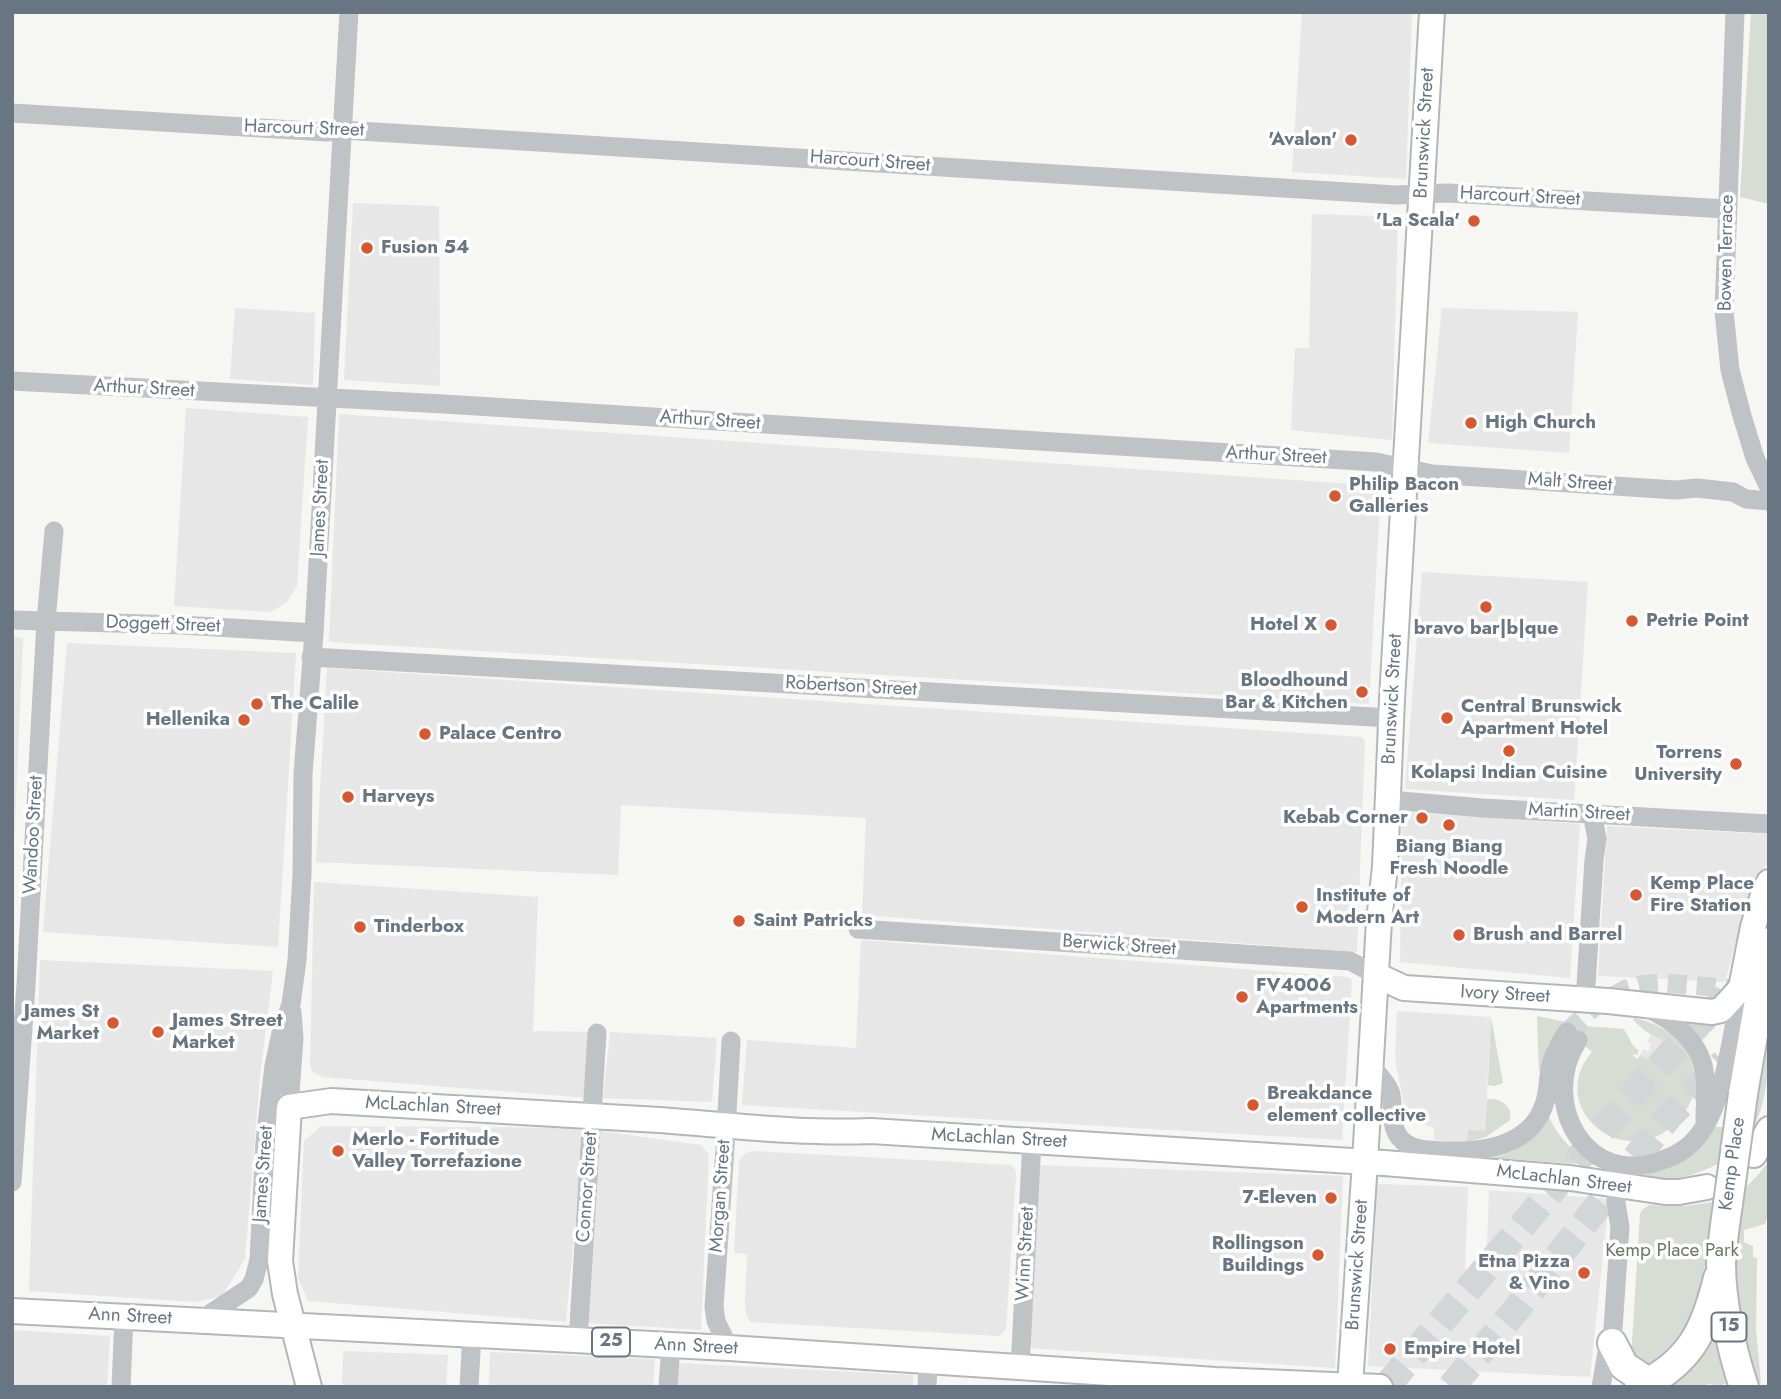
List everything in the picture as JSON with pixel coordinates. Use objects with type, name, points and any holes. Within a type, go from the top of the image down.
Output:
[{"type":"highway","name":"Kemp Place","points":[[1744,1387],[1730,1336],[1721,1266],[1718,1196],[1743,1094],[1769,942]]},
{"type":"highway","points":[[1612,1343],[1624,1366],[1644,1385],[1673,1367],[1688,1352],[1698,1334],[1707,1314],[1721,1266]]},
{"type":"main road","name":"Brunswick Street","points":[[1350,1385],[1379,921],[1385,875],[1391,718],[1432,12]]},
{"type":"main road","name":"Kemp Place","points":[[1741,988],[1753,927],[1762,895],[1769,882]]},
{"type":"main road","name":"Ivory Street","points":[[1376,975],[1404,988],[1712,1012],[1721,1010],[1741,988]]},
{"type":"main road","name":"McLachlan Street","points":[[289,1107],[331,1101],[726,1126],[871,1131],[1032,1141],[1570,1178],[1648,1190],[1718,1196]]},
{"type":"main road","name":"James Street","points":[[289,1107],[280,1261],[285,1294],[309,1387]]},
{"type":"main road","points":[[1754,1155],[1769,1129]]},
{"type":"main road","name":"Ann Street","points":[[12,1311],[729,1348],[1020,1367],[1125,1380],[1240,1381],[1380,1387]]},
{"type":"street","name":"James Street","points":[[201,1320],[243,1293],[254,1279],[259,1260],[265,1141],[274,1066],[291,1004],[297,960],[302,874],[303,774],[314,633],[349,12]]},
{"type":"street","name":"Bowen Terrace","points":[[1735,12],[1724,311],[1730,370],[1742,416],[1765,478]]},
{"type":"street","name":"Harcourt Street","points":[[12,113],[327,132],[343,130],[1368,193],[1448,193],[1727,209]]},
{"type":"street","name":"Arthur Street","points":[[12,381],[444,404],[1363,461],[1406,469]]},
{"type":"street","name":"Malt Street","points":[[1406,469],[1432,474],[1650,488],[1697,488],[1734,492],[1746,499],[1769,500]]},
{"type":"street","points":[[1734,492],[1747,483],[1765,478]]},
{"type":"street","name":"Wandoo Street","points":[[12,1182],[46,621],[54,531]]},
{"type":"street","name":"Doggett Street","points":[[12,620],[183,625],[314,633]]},
{"type":"street","name":"Robertson Street","points":[[312,657],[1391,718]]},
{"type":"street","name":"Martin Street","points":[[1389,800],[1769,824]]},
{"type":"street","points":[[1585,1000],[1597,838],[1592,814]]},
{"type":"street","name":"Berwick Street","points":[[858,929],[1350,961],[1376,975]]},
{"type":"street","name":"Kemp Place","points":[[1705,1124],[1723,1080],[1741,988]]},
{"type":"street","name":"James Street","points":[[289,1107],[294,1038],[291,1004]]},
{"type":"street","name":"Ivory Street","points":[[1637,1005],[1672,1023],[1695,1046],[1704,1071],[1705,1124]]},
{"type":"street","name":"Connor Street","points":[[578,1341],[597,1033]]},
{"type":"street","points":[[1371,1066],[1390,1089],[1396,1132],[1405,1144],[1419,1149],[1492,1149],[1528,1130],[1545,1104],[1553,1058],[1572,1036],[1563,1089],[1564,1102],[1575,1133],[1589,1150],[1599,1157],[1625,1166],[1653,1164],[1678,1154],[1698,1136],[1705,1124]]},
{"type":"street","name":"Morgan Street","points":[[729,1348],[716,1321],[714,1307],[731,1041]]},
{"type":"street","points":[[274,1066],[316,1102]]},
{"type":"street","name":"Winn Street","points":[[1020,1367],[1032,1141]]},
{"type":"street","points":[[1601,1387],[1607,1352],[1612,1343],[1620,1227],[1616,1203],[1617,1186]]},
{"type":"street","points":[[1620,1227],[1632,1205],[1648,1190]]},
{"type":"street","points":[[121,1387],[124,1317]]},
{"type":"street","points":[[469,1387],[472,1334]]},
{"type":"street","points":[[668,1387],[671,1345]]},
{"type":"street","points":[[927,1387],[928,1361]]},
{"type":"shaded area","points":[[1302,12],[1412,12],[1406,179],[1292,172]]},
{"type":"shaded area","points":[[353,203],[439,206],[440,386],[344,380]]},
{"type":"shaded area","points":[[1312,214],[1398,217],[1392,440],[1291,430],[1295,348],[1309,348]]},
{"type":"shaded area","points":[[235,308],[315,313],[313,385],[230,379]]},
{"type":"shaded area","points":[[1442,308],[1578,312],[1569,453],[1428,443]]},
{"type":"shaded area","points":[[186,408],[308,417],[297,586],[286,603],[270,612],[174,606]]},
{"type":"shaded area","points":[[339,414],[1381,486],[1369,704],[329,642]]},
{"type":"shaded area","points":[[1422,572],[1588,582],[1574,800],[1405,789]]},
{"type":"shaded area","points":[[12,637],[23,638],[12,891]]},
{"type":"shaded area","points":[[67,643],[296,653],[278,947],[43,932]]},
{"type":"shaded area","points":[[327,668],[1361,737],[1365,740],[1357,952],[862,915],[866,818],[621,805],[618,875],[316,862]]},
{"type":"shaded area","points":[[1402,812],[1580,824],[1570,978],[1400,962]]},
{"type":"shaded area","name":"Kemp Place Fire Station","points":[[1607,826],[1769,834],[1769,861],[1751,886],[1725,982],[1598,976]]},
{"type":"shaded area","points":[[314,882],[538,897],[533,1031],[590,1032],[588,1098],[323,1077],[314,1073],[310,1067]]},
{"type":"shaded area","points":[[861,940],[1348,977],[1352,980],[1342,1140],[742,1105],[747,1040],[856,1048]]},
{"type":"shaded area","points":[[40,960],[273,971],[260,1076],[245,1259],[222,1296],[195,1302],[29,1291]]},
{"type":"shaded area","points":[[1397,1011],[1491,1017],[1485,1131],[1467,1142],[1434,1140],[1434,1128],[1418,1122],[1407,1109],[1395,1059]]},
{"type":"shaded area","points":[[610,1032],[717,1038],[712,1102],[603,1098]]},
{"type":"shaded area","points":[[1651,1034],[1679,1049],[1668,1070],[1640,1055],[1643,1049],[1648,1051],[1651,1044],[1647,1042]]},
{"type":"shaded area","points":[[321,1126],[584,1128],[566,1322],[308,1301],[298,1278],[304,1141]]},
{"type":"shaded area","points":[[600,1131],[701,1145],[709,1154],[701,1330],[586,1323]]},
{"type":"shaded area","points":[[753,1151],[1011,1165],[1016,1175],[1006,1329],[999,1336],[750,1322],[745,1302],[747,1254],[734,1253],[739,1161],[745,1153]]},
{"type":"shaded area","points":[[1038,1165],[1343,1176],[1335,1368],[1028,1348]]},
{"type":"shaded area","points":[[1377,1184],[1468,1187],[1465,1269],[1486,1273],[1489,1190],[1609,1199],[1590,1377],[1368,1366]]},
{"type":"shaded area","points":[[12,1330],[110,1336],[107,1387],[12,1387]]},
{"type":"shaded area","points":[[343,1351],[448,1355],[446,1387],[342,1387]]},
{"type":"shaded area","points":[[490,1352],[655,1359],[653,1387],[489,1387]]},
{"type":"shaded area","points":[[678,1363],[913,1375],[913,1387],[677,1387]]},
{"type":"green space","points":[[1751,12],[1769,12],[1769,204],[1740,197]]},
{"type":"green space","points":[[1537,1016],[1570,1025],[1624,1029],[1639,1051],[1633,1056],[1638,1059],[1640,1055],[1668,1070],[1679,1049],[1645,1031],[1633,1020],[1643,1020],[1661,1027],[1676,1038],[1691,1061],[1695,1083],[1686,1110],[1664,1132],[1642,1141],[1623,1140],[1605,1134],[1591,1122],[1581,1107],[1577,1090],[1581,1071],[1592,1052],[1561,1027],[1548,1045],[1541,1072],[1539,1071]]},
{"type":"green space","points":[[1491,1017],[1503,1083],[1495,1086],[1488,1085]]},
{"type":"green space","points":[[1765,1031],[1769,1032],[1766,1083],[1752,1131]]},
{"type":"green space","points":[[1487,1099],[1507,1106],[1510,1120],[1486,1137],[1467,1142],[1468,1130],[1485,1131]]},
{"type":"green space","points":[[1549,1117],[1568,1145],[1595,1165],[1494,1158],[1526,1143]]},
{"type":"green space","points":[[1713,1126],[1725,1128],[1720,1163],[1685,1177],[1647,1179],[1648,1172]]},
{"type":"green space","points":[[1769,1161],[1765,1224],[1744,1230],[1744,1242],[1753,1246],[1753,1257],[1757,1258],[1756,1329],[1761,1383],[1754,1383],[1740,1322],[1735,1274],[1736,1250],[1744,1189]]},
{"type":"green space","name":"Kemp Place Park","points":[[1714,1202],[1702,1282],[1690,1323],[1671,1352],[1647,1367],[1631,1358],[1640,1214],[1649,1205],[1685,1206]]},
{"type":"green space","points":[[1716,1324],[1729,1382],[1721,1385],[1707,1384],[1706,1387],[1667,1387]]},
{"type":"tunnel","points":[[1567,1032],[1595,1006],[1639,985],[1665,983],[1750,990]]},
{"type":"tunnel","points":[[1386,1387],[1623,1106],[1700,1022],[1727,997]]},
{"type":"tunnel","points":[[1451,1387],[1516,1310],[1669,1116],[1724,1062]]},
{"type":"place","name":"'Avalon'","points":[[1351,140]]},
{"type":"place","name":"'La Scala'","points":[[1474,221]]},
{"type":"place","name":"Fusion 54","points":[[367,248]]},
{"type":"place","name":"High Church","points":[[1471,423]]},
{"type":"place","name":"Philip Bacon Galleries","points":[[1335,496]]},
{"type":"place","name":"bravo bar|b|que","points":[[1486,607]]},
{"type":"place","name":"Petrie Point","points":[[1632,621]]},
{"type":"place","name":"Hotel X","points":[[1331,625]]},
{"type":"place","name":"Bloodhound Bar & Kitchen","points":[[1362,692]]},
{"type":"place","name":"The Calile","points":[[257,704]]},
{"type":"place","name":"Central Brunswick Apartment Hotel","points":[[1447,718]]},
{"type":"place","name":"Hellenika","points":[[244,720]]},
{"type":"place","name":"Palace Centro","points":[[425,734]]},
{"type":"place","name":"Kolapsi Indian Cuisine","points":[[1509,751]]},
{"type":"place","name":"Torrens University","points":[[1736,764]]},
{"type":"place","name":"Harveys","points":[[348,797]]},
{"type":"place","name":"Kebab Corner","points":[[1422,818]]},
{"type":"place","name":"Biang Biang Fresh Noodle","points":[[1449,825]]},
{"type":"place","name":"Kemp Place Fire Station","points":[[1636,895]]},
{"type":"place","name":"Institute of Modern Art","points":[[1302,907]]},
{"type":"place","name":"Saint Patricks","points":[[739,921]]},
{"type":"place","name":"Tinderbox","points":[[360,927]]},
{"type":"place","name":"Brush and Barrel","points":[[1459,935]]},
{"type":"place","name":"FV4006 Apartments","points":[[1242,997]]},
{"type":"place","name":"James St Market","points":[[113,1023]]},
{"type":"place","name":"James Street Market","points":[[158,1032]]},
{"type":"place","name":"Breakdance element collective","points":[[1253,1105]]},
{"type":"place","name":"Merlo - Fortitude Valley Torrefazione","points":[[338,1151]]},
{"type":"place","name":"7-Eleven","points":[[1331,1198]]},
{"type":"place","name":"Rollingson Buildings","points":[[1318,1255]]},
{"type":"place","name":"Etna Pizza & Vino","points":[[1584,1273]]},
{"type":"place","name":"Empire Hotel","points":[[1390,1349]]}]
